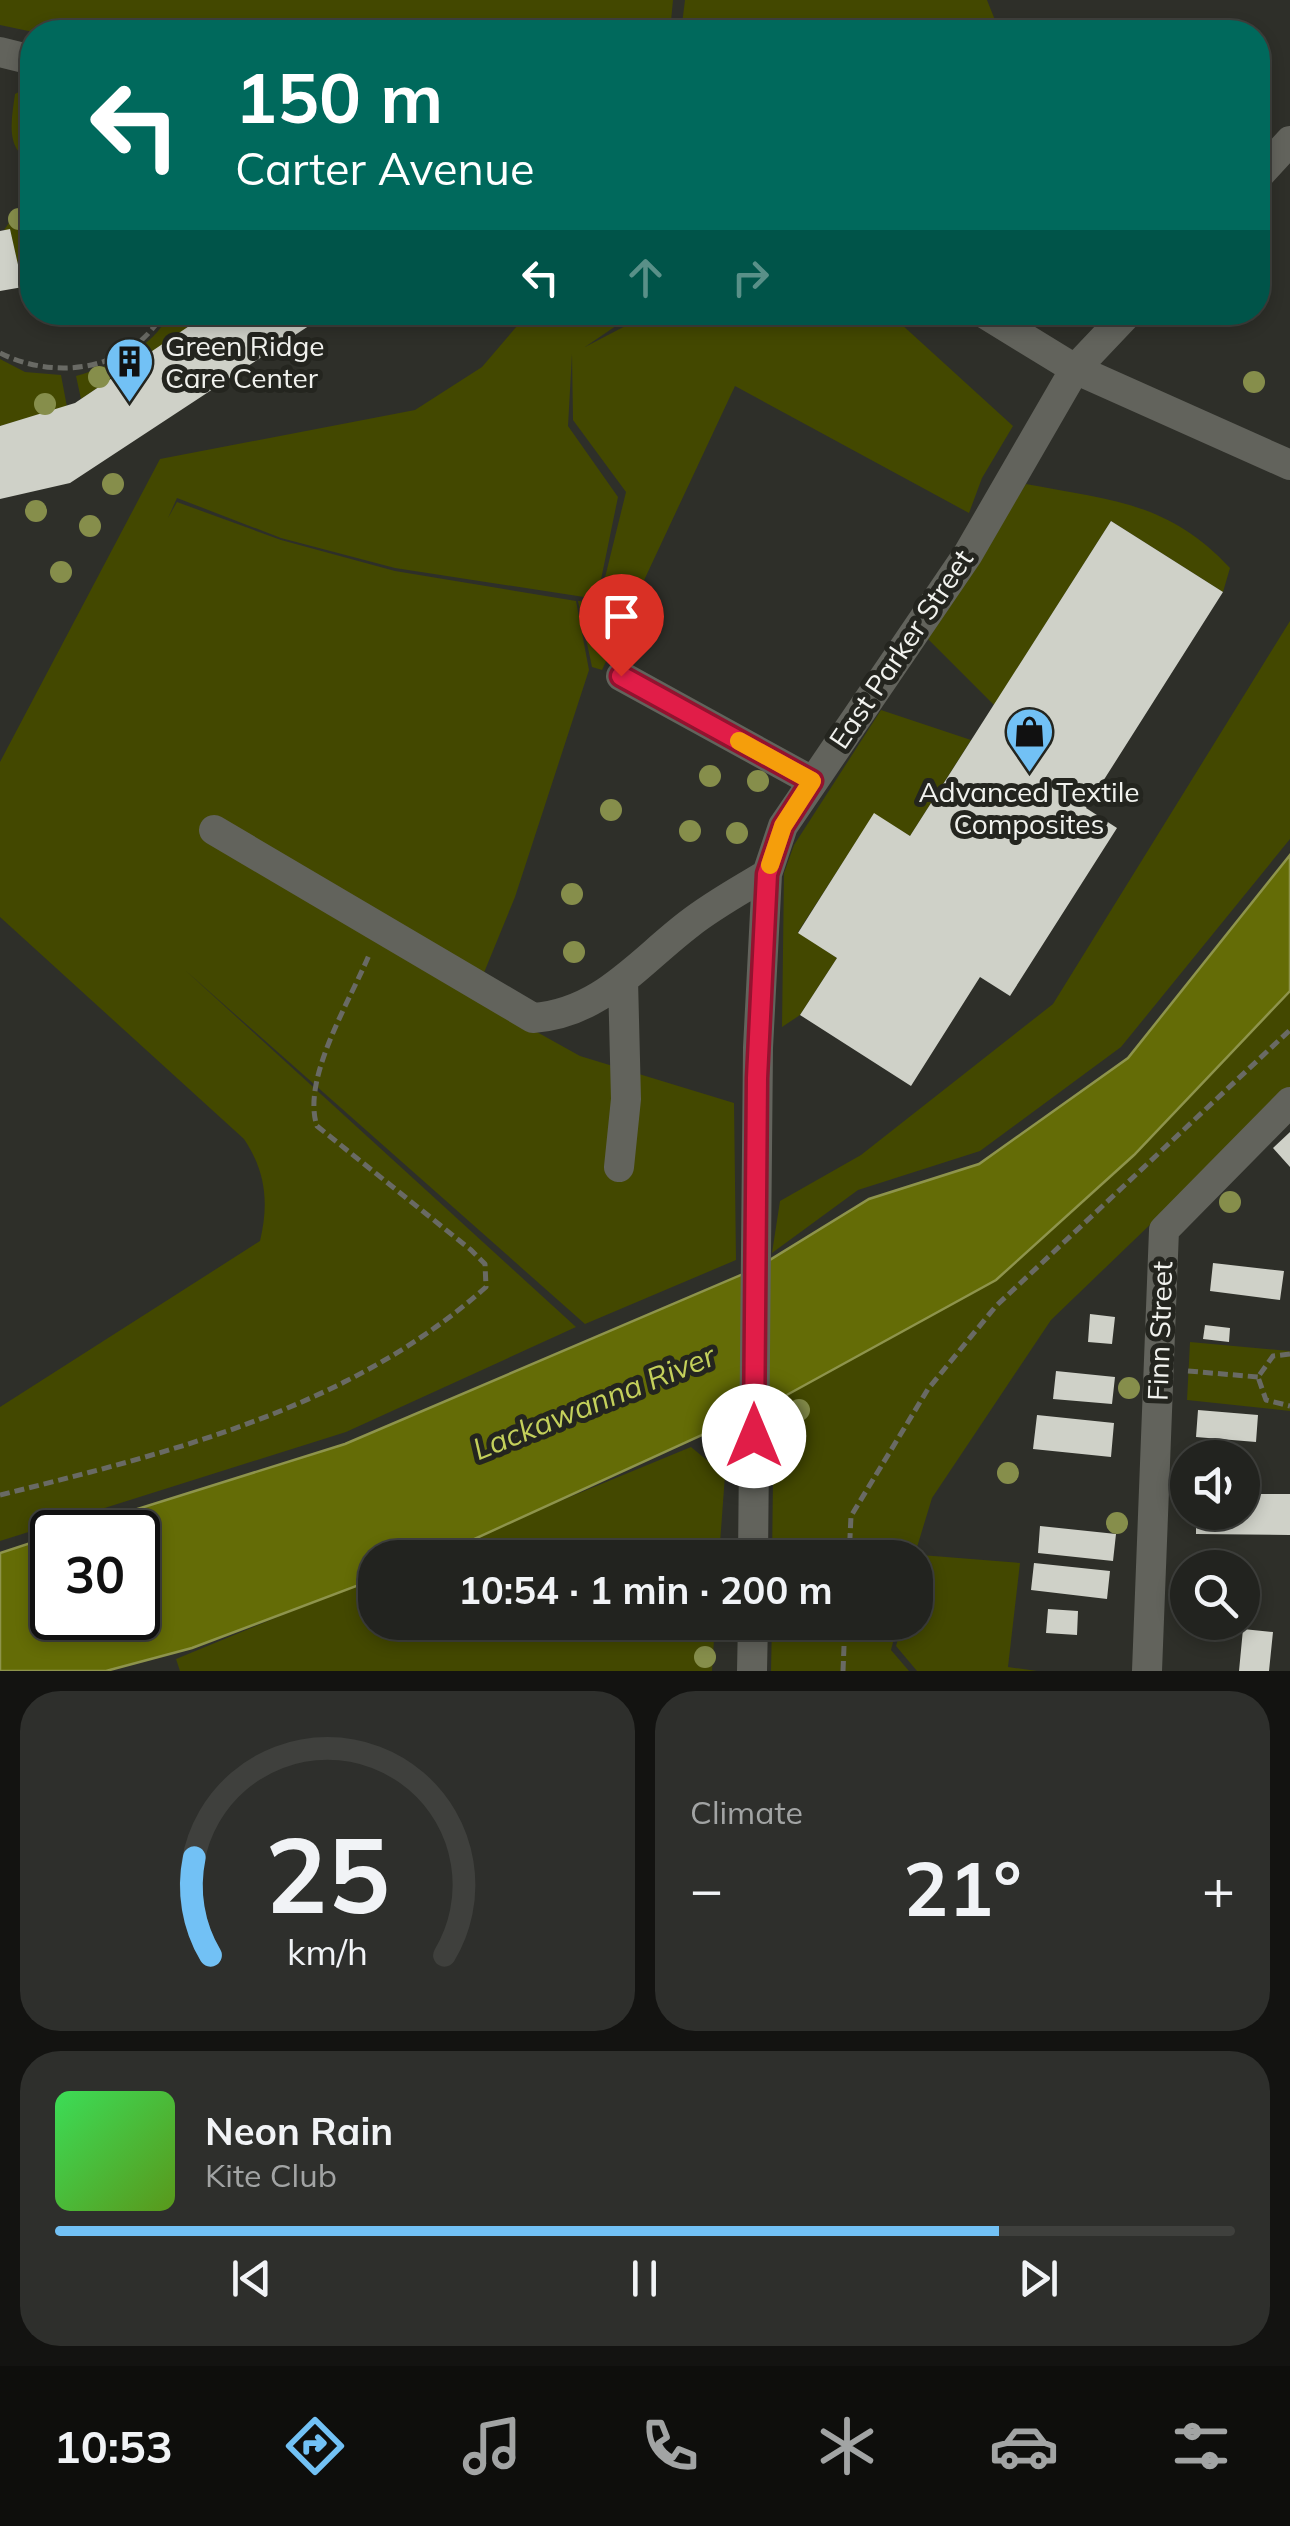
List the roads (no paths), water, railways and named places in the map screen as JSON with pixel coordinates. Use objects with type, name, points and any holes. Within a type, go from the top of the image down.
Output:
[{"type":"street","points":[[1270,163],[1290,141]]},
{"type":"street","points":[[1003,325],[1075,369],[1290,465]]},
{"type":"street","name":"East Parker Street","points":[[753,1540],[756,1137],[767,874],[783,826],[968,554],[1075,369],[1116,325]]},
{"type":"street","points":[[621,676],[812,781]]},
{"type":"street","points":[[214,830],[534,1018],[561,1016],[593,1004],[690,922],[767,874]]},
{"type":"street","points":[[619,1167],[626,1099],[623,980]]},
{"type":"street","name":"Finn Street","points":[[1147,1671],[1164,1230],[1290,1102]]},
{"type":"street","points":[[752,1671],[753,1640]]},
{"type":"water","name":"Lackawanna River","points":[[1290,855],[1290,991],[1134,1155],[996,1280],[774,1402],[472,1540],[358,1540],[358,1585],[192,1648],[106,1671],[0,1671],[0,1553],[30,1543],[30,1640],[160,1640],[160,1510],[134,1510],[345,1444],[755,1269],[869,1199],[979,1164],[1128,1058]]},
{"type":"place","name":"Green Ridge Care Center","points":[[130,404]]},
{"type":"place","name":"Advanced Textile Composites","points":[[1029,774]]}]
